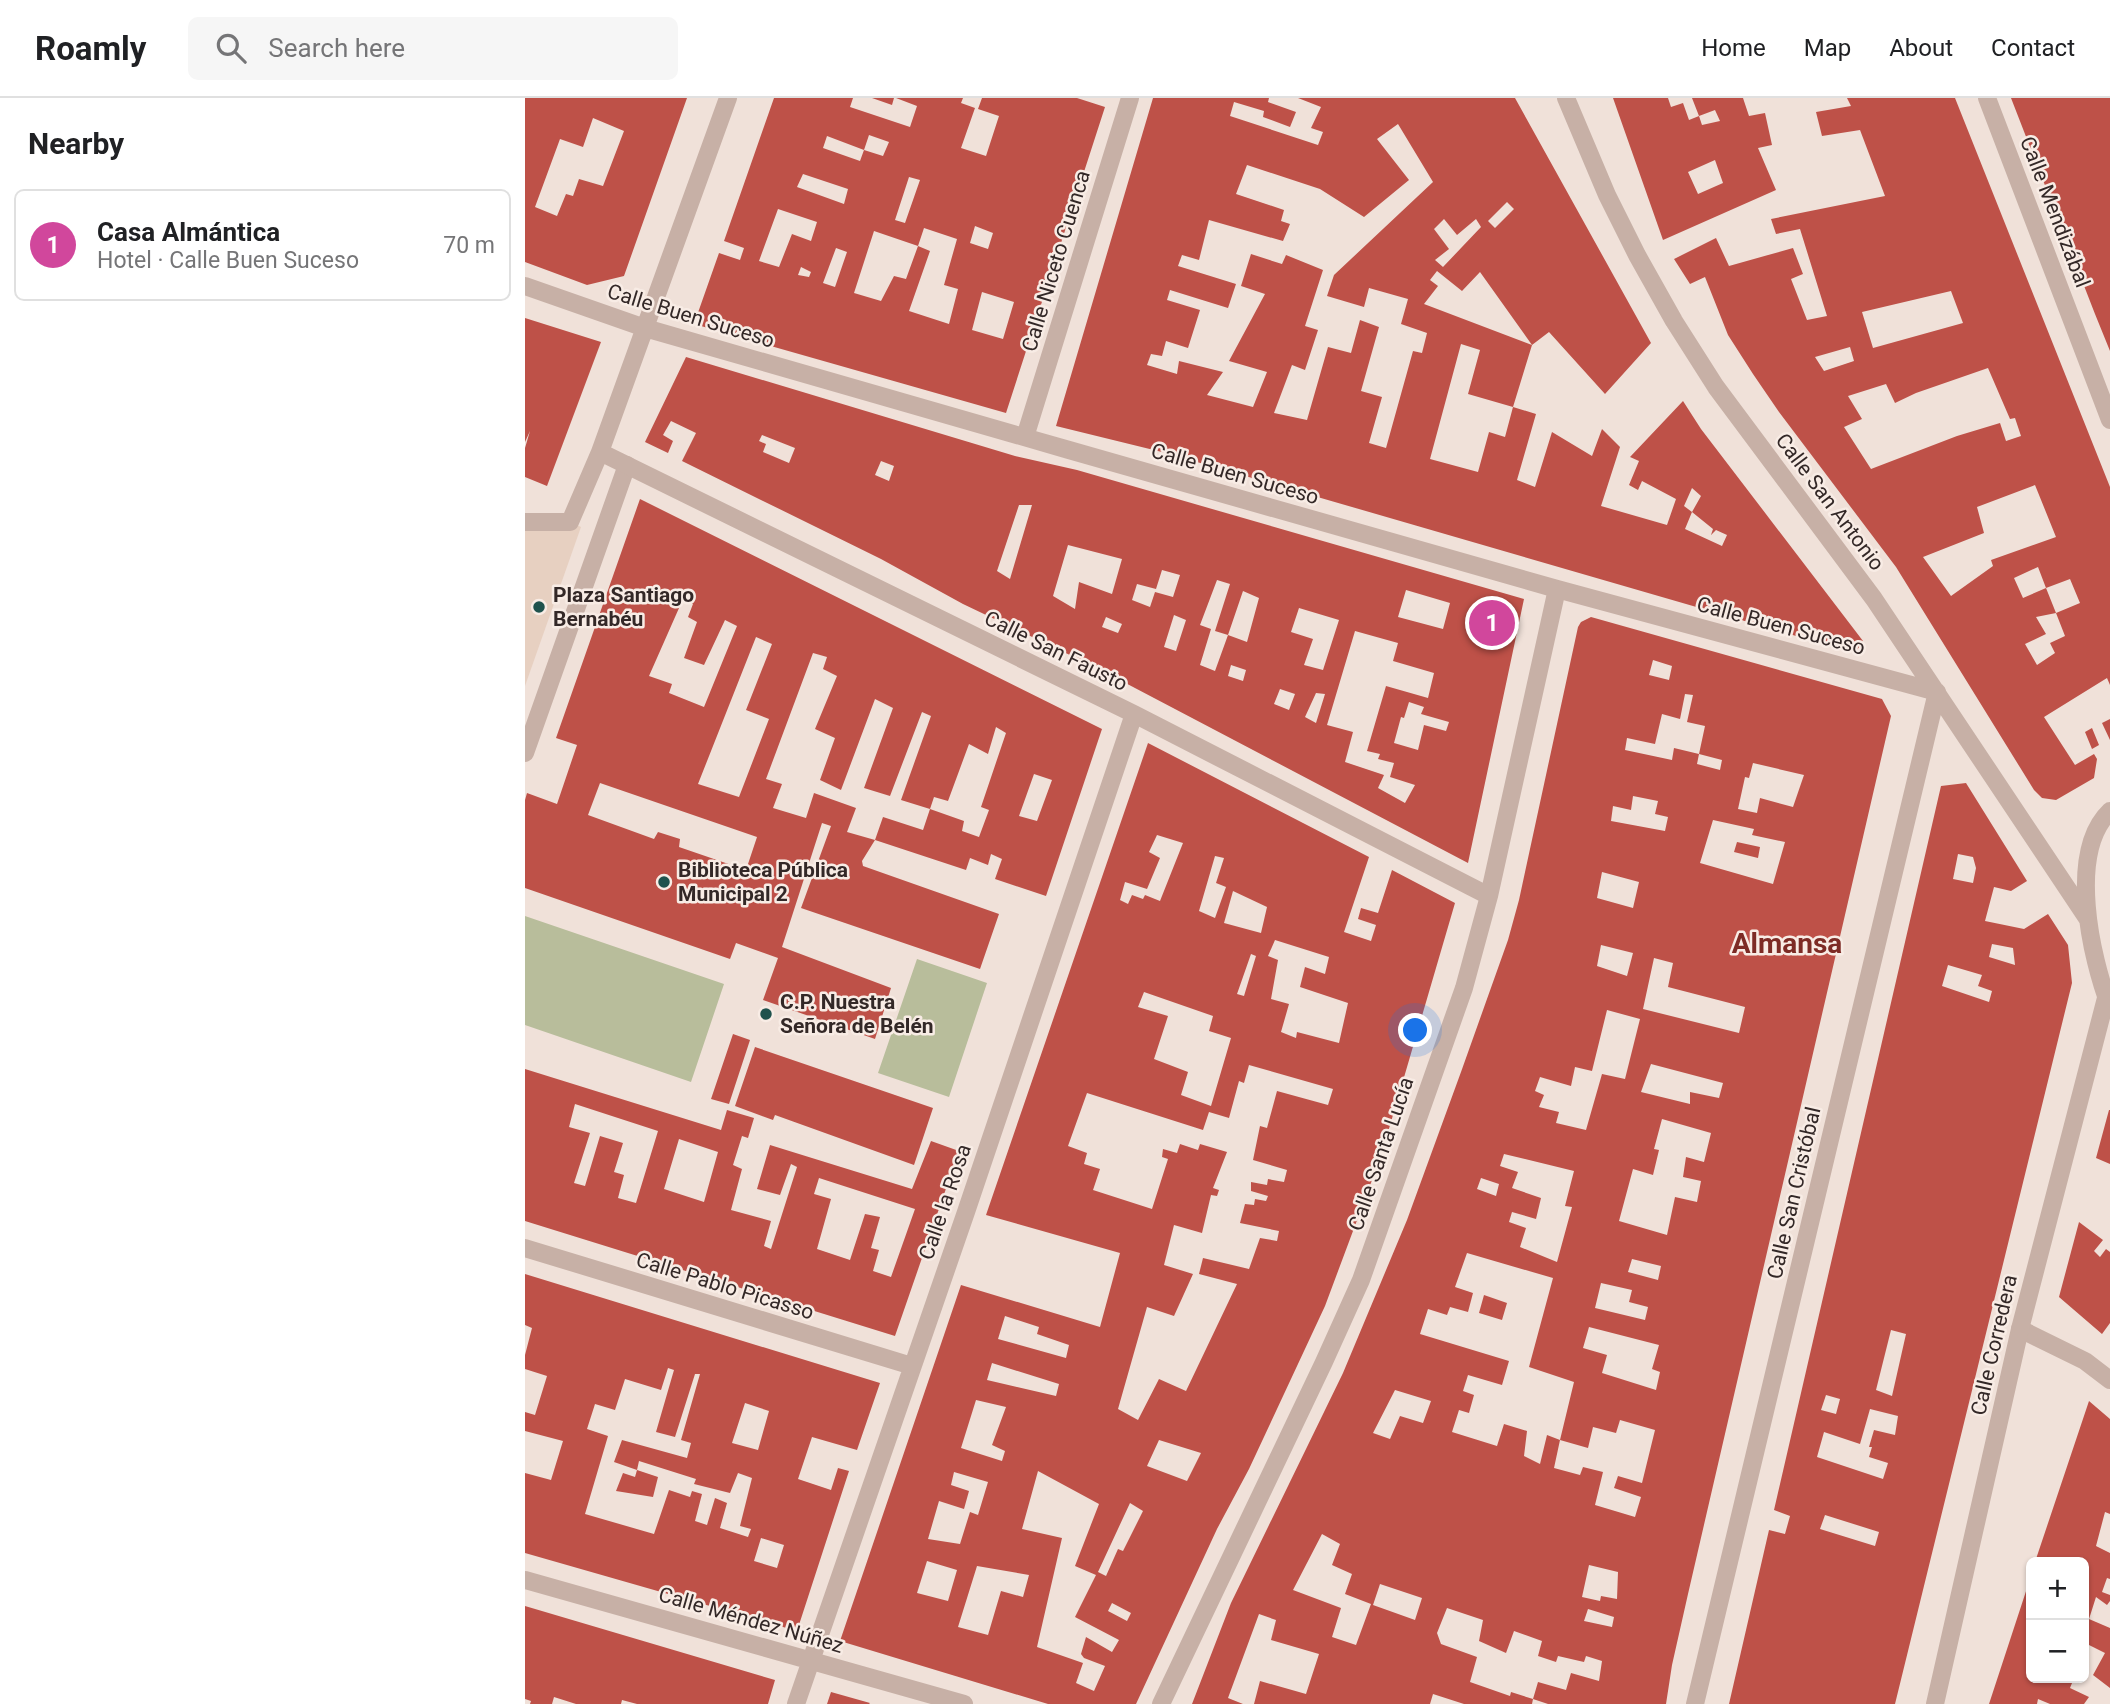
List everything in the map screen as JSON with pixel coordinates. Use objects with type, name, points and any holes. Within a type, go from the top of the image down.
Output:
[{"type":"street","points":[[525,523],[570,522],[600,452],[728,98]]},
{"type":"street","name":"Calle Niceto Cuenca","points":[[1025,437],[1130,98]]},
{"type":"street","name":"Calle San Antonio","points":[[1566,98],[1607,195],[1674,321],[1716,387],[1874,598],[2087,918]]},
{"type":"street","name":"Calle Mendizábal","points":[[1987,98],[2110,420]]},
{"type":"street","name":"Calle Buen Suceso","points":[[525,286],[645,328],[1557,589],[1937,692]]},
{"type":"street","name":"Calle San Fausto","points":[[600,452],[1133,714],[1489,896]]},
{"type":"street","points":[[525,753],[627,465]]},
{"type":"street","name":"Calle Santa Lucía","points":[[1161,1704],[1361,1280],[1464,988],[1489,896],[1557,589]]},
{"type":"street","name":"Calle San Cristóbal","points":[[1695,1704],[1937,692]]},
{"type":"street","name":"Calle la Rosa","points":[[796,1704],[966,1212],[1133,714]]},
{"type":"street","points":[[2108,1003],[2087,918],[2088,856],[2096,830],[2110,811]]},
{"type":"street","name":"Calle Corredera","points":[[1935,1704],[2020,1329],[2108,1003]]},
{"type":"street","name":"Calle Pablo Picasso","points":[[525,1248],[912,1366]]},
{"type":"street","points":[[2020,1329],[2075,1356],[2110,1380]]},
{"type":"street","name":"Calle Méndez Núñez","points":[[525,1580],[964,1704]]},
{"type":"green space","points":[[525,916],[724,984],[691,1082],[525,1025]]},
{"type":"green space","points":[[917,959],[987,983],[949,1097],[878,1073]]},
{"type":"shaded area","name":"Plaza Santiago Bernabéu","points":[[525,522],[570,522],[581,527],[525,686]]},
{"type":"building","points":[[525,98],[687,98],[624,276],[587,285],[525,262]],"holes":[[[593,118],[624,131],[603,186],[579,179],[573,196],[566,194],[557,216],[535,207],[560,139],[583,147]]]},
{"type":"building","points":[[774,98],[853,98],[850,107],[910,127],[917,106],[896,98],[963,98],[961,103],[975,108],[961,148],[986,156],[999,116],[978,109],[982,98],[1077,98],[1105,107],[1006,413],[694,324],[719,253],[740,260],[744,248],[724,241]],"holes":[[[869,135],[889,142],[883,156],[864,150]],[[827,136],[864,150],[860,161],[823,148]],[[803,174],[848,189],[844,204],[797,187]],[[909,177],[920,180],[905,223],[895,220]],[[778,209],[817,222],[811,241],[792,234],[779,267],[759,261]],[[975,226],[993,233],[988,249],[970,243]],[[924,228],[957,239],[944,285],[958,289],[949,324],[909,311],[930,251],[918,246]],[[874,231],[918,246],[906,279],[894,276],[881,301],[854,293]],[[836,248],[847,252],[835,287],[823,283]],[[801,267],[811,272],[809,277],[798,275]],[[982,292],[1014,302],[1003,339],[972,330]]]},
{"type":"building","points":[[872,98],[894,98],[892,105]]},
{"type":"building","points":[[1153,98],[1269,98],[1268,102],[1296,112],[1290,127],[1263,117],[1264,111],[1234,102],[1230,116],[1318,145],[1323,132],[1311,128],[1321,107],[1298,98],[1515,98],[1651,343],[1605,394],[1549,332],[1532,345],[1513,407],[1536,414],[1517,480],[1535,487],[1552,432],[1592,456],[1602,429],[1620,447],[1601,506],[1667,525],[1676,499],[1642,481],[1638,490],[1629,485],[1639,461],[1630,457],[1683,401],[1701,429],[1863,641],[1855,653],[1166,453],[1056,426]],"holes":[[[1398,124],[1433,182],[1334,275],[1327,296],[1364,307],[1369,288],[1408,299],[1401,324],[1427,333],[1422,353],[1413,351],[1386,448],[1369,443],[1382,397],[1361,391],[1379,327],[1360,320],[1351,353],[1328,347],[1307,420],[1274,413],[1292,365],[1305,370],[1318,330],[1305,326],[1323,270],[1286,255],[1282,264],[1251,254],[1241,286],[1265,294],[1229,361],[1267,372],[1253,407],[1207,395],[1223,372],[1179,361],[1177,374],[1147,365],[1151,354],[1162,356],[1166,341],[1188,348],[1200,310],[1167,300],[1170,290],[1228,308],[1236,284],[1178,266],[1182,255],[1199,260],[1209,220],[1283,241],[1290,224],[1281,221],[1284,210],[1236,194],[1247,165],[1320,189],[1364,217],[1409,180],[1377,139]],[[1507,202],[1514,209],[1495,228],[1488,221]],[[1444,219],[1457,235],[1476,219],[1481,227],[1443,267],[1435,260],[1449,249],[1434,229]],[[1437,271],[1462,291],[1480,272],[1532,345],[1424,304],[1438,286],[1430,280]],[[1461,344],[1480,350],[1468,394],[1513,407],[1505,437],[1489,432],[1478,472],[1430,459]],[[1692,488],[1701,496],[1692,512],[1684,506]],[[1692,512],[1713,529],[1711,535],[1716,530],[1727,535],[1722,546],[1685,529]]]},
{"type":"building","points":[[1613,98],[1668,98],[1671,107],[1683,103],[1689,120],[1699,116],[1692,98],[1743,98],[1749,116],[1765,113],[1772,145],[1758,148],[1776,190],[1663,240]],"holes":[[[1715,110],[1720,121],[1702,125],[1699,116]],[[1715,160],[1723,183],[1698,194],[1688,172]]]},
{"type":"building","points":[[1847,98],[1955,98],[2110,487],[2110,685],[2107,678],[2044,717],[2075,765],[2094,754],[2097,759],[2094,778],[2056,800],[2042,798],[2034,790],[1896,567],[1753,374],[1728,335],[1705,277],[1690,284],[1674,259],[1716,238],[1729,266],[1793,248],[1803,274],[1791,279],[1807,320],[1827,316],[1800,229],[1776,234],[1771,219],[1885,196],[1860,130],[1822,136],[1816,112],[1851,106]],"holes":[[[1951,291],[1963,323],[1873,348],[1862,312]],[[1850,347],[1854,361],[1824,371],[1815,357]],[[1988,368],[2010,419],[2015,418],[2021,436],[2006,441],[2000,423],[1957,436],[1871,469],[1844,427],[1862,419],[1848,396],[1886,384],[1895,403]],[[2035,485],[2056,537],[1991,560],[1993,566],[1951,596],[1923,557],[1984,533],[1977,507]],[[2038,567],[2046,588],[2023,598],[2014,578]],[[2070,579],[2080,603],[2056,613],[2046,588]],[[2056,613],[2065,636],[2050,643],[2055,653],[2037,665],[2025,644],[2046,634],[2036,617]]]},
{"type":"building","points":[[2011,98],[2110,98],[2110,351],[2095,314]]},
{"type":"building","points":[[525,318],[601,342],[547,486],[525,477],[525,448],[530,431],[525,442]]},
{"type":"building","points":[[686,357],[1015,456],[1077,470],[1524,599],[1468,863],[1095,667],[963,604],[881,559],[682,461],[696,433],[671,421],[663,435],[673,441],[668,453],[645,442]],"holes":[[[762,435],[795,448],[789,463],[763,452],[766,444],[759,441]],[[881,461],[894,466],[889,481],[875,475]],[[1019,505],[1032,505],[1010,579],[997,571]],[[1068,545],[1122,559],[1112,594],[1079,582],[1075,609],[1053,596]],[[1162,570],[1180,575],[1173,597],[1155,592],[1150,607],[1132,600],[1137,584],[1156,589]],[[1217,580],[1230,584],[1215,631],[1228,635],[1215,671],[1200,665],[1211,629],[1200,625]],[[1406,590],[1450,603],[1443,629],[1398,617]],[[1243,591],[1259,598],[1247,642],[1228,635]],[[1299,608],[1339,620],[1323,670],[1304,665],[1313,639],[1291,632]],[[1174,615],[1186,620],[1176,651],[1164,647]],[[1106,617],[1122,624],[1118,633],[1102,627]],[[1355,631],[1398,643],[1393,661],[1434,673],[1428,698],[1386,686],[1367,751],[1380,754],[1378,759],[1394,763],[1390,777],[1415,785],[1405,803],[1378,788],[1384,775],[1345,762],[1353,732],[1327,725]],[[1231,665],[1246,670],[1243,681],[1228,676]],[[1280,689],[1295,694],[1289,710],[1274,704]],[[1316,693],[1325,694],[1316,723],[1305,717]],[[1409,702],[1424,707],[1421,714],[1449,722],[1446,731],[1424,725],[1418,750],[1394,743],[1401,717],[1404,718]]]},
{"type":"building","points":[[640,499],[1102,729],[1046,896],[995,879],[1002,859],[991,854],[988,865],[970,858],[966,870],[875,840],[862,861],[863,866],[999,914],[980,969],[801,908],[831,826],[822,823],[782,947],[891,988],[875,1039],[763,1000],[778,958],[736,943],[730,959],[525,888],[527,793],[557,804],[577,745],[556,738]],"holes":[[[683,599],[693,604],[688,617],[697,622],[684,658],[704,665],[725,620],[737,626],[704,707],[669,693],[672,684],[649,676]],[[756,637],[772,644],[746,710],[769,719],[739,797],[698,784]],[[813,653],[827,657],[823,669],[837,676],[815,729],[835,738],[820,780],[841,790],[875,699],[893,708],[864,788],[890,796],[922,712],[931,716],[901,800],[930,809],[923,830],[883,817],[875,840],[847,832],[856,808],[814,793],[806,818],[773,808],[782,784],[766,779]],[[996,727],[1006,733],[981,807],[989,810],[979,837],[962,831],[964,821],[930,809],[934,797],[948,801],[969,744],[988,754]],[[1034,774],[1052,780],[1037,821],[1019,816]],[[600,783],[757,837],[746,870],[679,847],[680,839],[658,832],[654,839],[588,815]]]},
{"type":"building","points":[[1591,617],[1882,699],[1891,716],[1688,1594],[1666,1704],[1548,1704],[1533,1699],[1532,1704],[1464,1704],[1433,1694],[1430,1704],[1254,1704],[1260,1681],[1306,1694],[1319,1654],[1271,1640],[1276,1620],[1259,1614],[1228,1698],[1243,1704],[1192,1704],[1231,1603],[1343,1373],[1407,1220],[1508,940],[1578,627],[1581,622]],"holes":[[[1653,660],[1672,666],[1669,680],[1649,675]],[[1685,694],[1693,695],[1687,722],[1705,726],[1699,754],[1674,748],[1672,760],[1625,750],[1627,738],[1655,744],[1662,714],[1680,719]],[[1699,754],[1722,760],[1720,770],[1697,764]],[[1753,763],[1804,775],[1793,807],[1760,798],[1757,813],[1738,809],[1745,777],[1749,778]],[[1633,796],[1658,801],[1655,814],[1668,817],[1665,831],[1611,821],[1613,806],[1631,810]],[[1713,820],[1754,829],[1752,835],[1785,842],[1773,884],[1700,863]],[[1602,872],[1639,882],[1633,908],[1597,898]],[[1601,945],[1633,953],[1627,976],[1597,966]],[[1654,958],[1673,963],[1668,987],[1745,1007],[1739,1033],[1643,1009]],[[1607,1010],[1640,1019],[1625,1079],[1602,1074],[1586,1130],[1556,1123],[1559,1112],[1539,1107],[1544,1095],[1535,1091],[1540,1077],[1571,1086],[1575,1067],[1592,1071]],[[1651,1064],[1723,1083],[1719,1098],[1690,1092],[1690,1104],[1641,1092]],[[1662,1119],[1711,1133],[1704,1162],[1686,1157],[1683,1177],[1701,1181],[1697,1202],[1675,1197],[1667,1235],[1619,1221],[1633,1169],[1653,1175],[1659,1150],[1654,1149]],[[1504,1154],[1574,1171],[1565,1206],[1572,1207],[1557,1262],[1520,1247],[1526,1228],[1509,1222],[1512,1212],[1536,1219],[1541,1198],[1512,1188],[1518,1172],[1500,1166]],[[1481,1178],[1499,1184],[1496,1196],[1477,1189]],[[1467,1253],[1553,1278],[1529,1367],[1574,1382],[1560,1440],[1547,1435],[1540,1464],[1524,1456],[1527,1431],[1504,1424],[1497,1446],[1452,1432],[1459,1410],[1469,1413],[1474,1395],[1463,1391],[1468,1375],[1502,1385],[1509,1361],[1420,1334],[1428,1309],[1447,1315],[1450,1307],[1468,1312],[1473,1293],[1455,1287]],[[1632,1259],[1661,1266],[1658,1280],[1628,1272]],[[1601,1283],[1632,1290],[1629,1302],[1648,1307],[1645,1320],[1595,1308]],[[1589,1327],[1659,1345],[1652,1369],[1660,1372],[1656,1390],[1602,1373],[1607,1355],[1583,1348]],[[1395,1390],[1431,1401],[1423,1423],[1400,1416],[1390,1439],[1373,1433]],[[1620,1420],[1655,1430],[1642,1483],[1618,1476],[1614,1488],[1641,1497],[1635,1517],[1595,1505],[1603,1472],[1583,1467],[1580,1475],[1554,1468],[1560,1440],[1588,1448],[1593,1427],[1616,1433]],[[1322,1534],[1340,1544],[1332,1565],[1352,1574],[1345,1594],[1371,1604],[1356,1645],[1332,1637],[1341,1608],[1293,1590]],[[1589,1565],[1618,1572],[1617,1599],[1601,1596],[1600,1601],[1582,1597]],[[1380,1584],[1422,1598],[1415,1620],[1373,1605]],[[1447,1608],[1483,1620],[1479,1641],[1506,1653],[1514,1631],[1542,1641],[1538,1656],[1556,1662],[1558,1656],[1584,1662],[1586,1656],[1602,1661],[1599,1681],[1571,1673],[1566,1690],[1538,1682],[1533,1699],[1511,1692],[1510,1696],[1470,1682],[1477,1657],[1441,1644],[1437,1633]],[[1588,1609],[1614,1617],[1612,1627],[1584,1621]]]},
{"type":"building","points":[[2110,719],[2110,740],[2102,723]]},
{"type":"building","points":[[2092,728],[2099,745],[2092,749],[2085,732]]},
{"type":"building","points":[[1148,743],[1369,857],[1344,932],[1371,941],[1376,925],[1358,919],[1361,908],[1378,913],[1392,870],[1455,903],[1381,1156],[1325,1306],[1136,1704],[1048,1704],[840,1641],[961,1285],[1100,1327],[1120,1253],[986,1215]],"holes":[[[1157,835],[1183,843],[1160,901],[1145,895],[1143,899],[1132,895],[1128,904],[1120,900],[1125,882],[1147,889],[1160,858],[1149,852]],[[1215,856],[1224,858],[1216,883],[1226,887],[1215,918],[1199,911]],[[1233,891],[1267,907],[1261,933],[1224,923]],[[1275,940],[1329,957],[1325,974],[1305,967],[1300,987],[1348,1003],[1339,1043],[1297,1032],[1296,1038],[1281,1032],[1289,1004],[1271,999],[1278,960],[1268,956]],[[1251,954],[1256,956],[1244,996],[1237,994]],[[1144,992],[1213,1016],[1209,1031],[1231,1038],[1211,1106],[1181,1095],[1188,1072],[1154,1059],[1168,1016],[1138,1007]],[[1249,1065],[1333,1089],[1328,1105],[1277,1091],[1267,1128],[1260,1126],[1253,1160],[1287,1170],[1284,1182],[1268,1179],[1267,1185],[1251,1182],[1251,1191],[1268,1196],[1266,1201],[1255,1199],[1254,1205],[1245,1204],[1240,1223],[1279,1231],[1277,1241],[1260,1238],[1249,1269],[1203,1258],[1199,1274],[1237,1284],[1186,1391],[1159,1379],[1138,1420],[1118,1409],[1147,1307],[1174,1316],[1193,1274],[1164,1265],[1174,1225],[1202,1233],[1211,1195],[1217,1196],[1219,1190],[1213,1188],[1227,1152],[1200,1144],[1198,1150],[1180,1144],[1177,1153],[1163,1149],[1162,1157],[1168,1159],[1152,1209],[1093,1190],[1100,1169],[1084,1164],[1087,1153],[1068,1146],[1087,1093],[1203,1130],[1209,1112],[1229,1118],[1239,1081],[1244,1083]],[[1005,1316],[1039,1327],[1037,1334],[1069,1345],[1066,1358],[998,1339]],[[992,1363],[1059,1384],[1056,1396],[987,1380]],[[976,1400],[1006,1407],[992,1445],[1005,1451],[1002,1461],[961,1448]],[[1159,1440],[1201,1453],[1187,1481],[1147,1466]],[[1038,1471],[1099,1504],[1075,1566],[1096,1575],[1075,1617],[1119,1640],[1112,1652],[1086,1637],[1081,1654],[1084,1658],[1105,1666],[1094,1691],[1076,1683],[1083,1663],[1037,1647],[1062,1538],[1022,1529]],[[954,1472],[988,1482],[978,1515],[970,1512],[960,1544],[928,1539],[939,1501],[964,1509],[969,1491],[951,1485]],[[1130,1503],[1143,1511],[1123,1551],[1118,1549],[1106,1576],[1098,1572]],[[927,1561],[957,1570],[948,1601],[917,1593]],[[977,1566],[1029,1575],[1023,1597],[1001,1591],[988,1635],[958,1627]],[[1112,1603],[1131,1613],[1127,1621],[1108,1611]]]},
{"type":"building","points":[[1966,783],[2027,881],[2011,891],[1994,887],[1985,921],[2024,929],[2048,914],[2068,945],[2072,983],[1895,1704],[1729,1704],[1769,1530],[1785,1534],[1790,1516],[1774,1510],[1941,786]],"holes":[[[1958,854],[1973,857],[1976,868],[1973,883],[1953,879]],[[1992,944],[2013,948],[2015,965],[1989,957]],[[1948,965],[1982,975],[1978,986],[1992,991],[1989,1002],[1942,986]],[[1891,1330],[1906,1334],[1892,1396],[1876,1390]],[[1826,1395],[1840,1399],[1836,1414],[1821,1410]],[[1870,1409],[1898,1416],[1895,1435],[1874,1430],[1869,1447],[1872,1447],[1869,1457],[1888,1463],[1883,1479],[1817,1457],[1824,1432],[1860,1444]],[[1825,1515],[1879,1532],[1875,1546],[1820,1529]]]},
{"type":"building","points":[[1737,842],[1760,847],[1758,858],[1734,852]]},
{"type":"building","points":[[733,1034],[750,1040],[729,1104],[711,1099]]},
{"type":"building","points":[[755,1047],[933,1108],[914,1165],[775,1115],[773,1120],[735,1106]]},
{"type":"building","points":[[525,1069],[721,1130],[727,1110],[754,1118],[748,1138],[742,1136],[733,1165],[742,1169],[731,1210],[771,1221],[764,1246],[771,1249],[797,1167],[791,1164],[780,1195],[757,1189],[770,1145],[912,1189],[931,1141],[959,1151],[895,1336],[525,1221]],"holes":[[[575,1104],[658,1131],[636,1203],[618,1198],[624,1175],[614,1172],[623,1143],[600,1136],[585,1186],[574,1183],[590,1133],[569,1127]],[[679,1139],[718,1152],[704,1202],[664,1189]],[[819,1178],[915,1209],[891,1277],[873,1271],[879,1250],[871,1248],[880,1217],[865,1214],[850,1260],[817,1249],[831,1199],[814,1194]]]},
{"type":"building","points":[[2110,1110],[2110,1164],[2096,1158]]},
{"type":"building","points":[[2079,1222],[2103,1240],[2094,1251],[2100,1257],[2106,1249],[2110,1252],[2110,1323],[2102,1334],[2059,1297]]},
{"type":"building","points":[[525,1274],[880,1383],[857,1450],[812,1437],[798,1479],[831,1490],[838,1468],[849,1471],[797,1631],[525,1553],[525,1473],[551,1480],[563,1441],[525,1431],[525,1412],[535,1415],[547,1376],[525,1369],[525,1355],[532,1328],[525,1325]],"holes":[[[668,1368],[674,1370],[656,1432],[675,1437],[695,1374],[700,1374],[681,1440],[691,1443],[687,1458],[622,1440],[614,1462],[637,1470],[639,1461],[696,1479],[694,1484],[730,1493],[738,1473],[752,1478],[740,1526],[751,1529],[748,1537],[720,1528],[727,1503],[715,1498],[707,1525],[695,1521],[702,1494],[692,1491],[690,1497],[669,1490],[654,1534],[585,1514],[608,1436],[587,1429],[595,1404],[615,1410],[625,1379],[661,1390]],[[745,1403],[769,1411],[758,1450],[732,1443]],[[761,1538],[784,1545],[777,1568],[754,1561]]]},
{"type":"building","points":[[1484,1295],[1507,1303],[1502,1320],[1479,1313]]},
{"type":"building","points":[[2089,1401],[2110,1419],[2110,1514],[2105,1512],[2096,1546],[2110,1553],[2110,1579],[2107,1578],[2102,1592],[2110,1595],[2110,1601],[2107,1605],[2096,1597],[2089,1619],[2089,1557],[2037,1557]]},
{"type":"building","points":[[637,1470],[658,1477],[653,1497],[616,1491],[623,1473],[635,1477]]},
{"type":"building","points":[[2026,1591],[2026,1683],[2072,1683],[2070,1688],[2089,1697],[2084,1704],[2050,1704],[2038,1699],[2037,1704],[1989,1704]]},
{"type":"building","points":[[525,1606],[775,1680],[768,1704],[637,1704],[622,1700],[621,1704],[576,1704],[554,1697],[552,1704],[530,1704],[531,1701],[525,1699]]},
{"type":"building","points":[[2089,1619],[2110,1628],[2110,1688],[2093,1675],[2105,1653],[2089,1645]]},
{"type":"building","points":[[831,1692],[870,1703],[827,1704]]},
{"type":"place","name":"Plaza Santiago Bernabéu","points":[[539,607]]},
{"type":"place","name":"Casa Almántica","points":[[1492,623]]},
{"type":"place","name":"Biblioteca Pública Municipal 2","points":[[664,882]]},
{"type":"place","name":"C.P. Nuestra Señora de Belén","points":[[766,1014]]},
{"type":"district","name":"Almansa","points":[[1787,943]]}]
